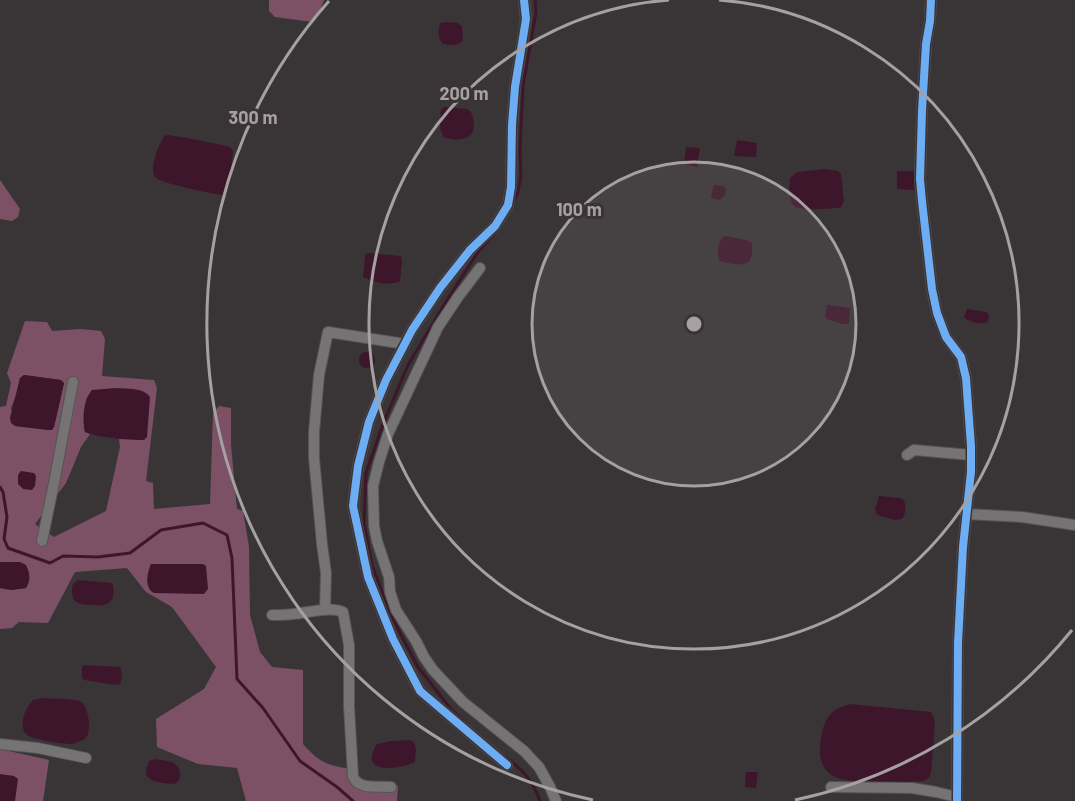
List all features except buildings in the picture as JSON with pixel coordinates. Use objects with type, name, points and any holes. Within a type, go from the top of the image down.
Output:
[{"type":"street","points":[[507,765],[420,691],[393,639],[368,577],[353,506],[358,466],[369,422],[386,380],[412,330],[440,288],[470,250],[495,226],[508,205],[511,187],[515,87],[526,20],[524,0]]},
{"type":"street","points":[[831,788],[912,788],[936,792],[957,799],[958,643],[971,455],[966,378],[961,357],[946,337],[937,313],[932,289],[920,179],[931,0]]},
{"type":"street","points":[[480,268],[438,327],[388,434],[373,486],[377,541],[389,577],[390,592],[396,610],[416,640],[428,664],[463,702],[524,751],[539,767],[556,801]]},
{"type":"street","points":[[326,610],[326,573],[314,458],[314,432],[319,375],[328,332],[405,344]]},
{"type":"street","points":[[42,541],[74,382]]},
{"type":"street","points":[[907,455],[914,450],[971,455]]},
{"type":"street","points":[[966,514],[1022,517],[1075,525]]},
{"type":"street","points":[[272,615],[326,610],[343,612],[349,645],[349,706],[353,776],[357,784],[363,786],[391,787]]},
{"type":"street","points":[[0,744],[38,748],[86,758]]},
{"type":"shaded area","points":[[269,0],[324,0],[313,22],[275,17],[269,11]]},
{"type":"shaded area","points":[[440,23],[458,23],[462,26],[463,40],[458,44],[443,44],[441,41],[438,34]]},
{"type":"shaded area","points":[[444,107],[467,109],[471,112],[474,127],[469,136],[458,139],[443,137],[440,128],[441,110]]},
{"type":"shaded area","points":[[164,136],[231,148],[233,152],[230,175],[222,195],[175,185],[155,177],[153,168],[155,156]]},
{"type":"shaded area","points":[[737,140],[757,143],[756,157],[734,156]]},
{"type":"shaded area","points":[[686,147],[700,148],[697,167],[684,164]]},
{"type":"shaded area","points":[[825,169],[838,171],[841,174],[844,201],[841,207],[809,209],[794,206],[790,197],[790,178],[797,172]]},
{"type":"shaded area","points":[[897,171],[915,173],[914,190],[897,189]]},
{"type":"shaded area","points":[[0,180],[20,209],[18,217],[12,221],[0,219]]},
{"type":"shaded area","points":[[715,185],[726,189],[725,195],[720,200],[711,198]]},
{"type":"shaded area","points":[[726,236],[752,243],[752,253],[748,262],[740,264],[720,261],[719,245]]},
{"type":"shaded area","points":[[365,254],[401,256],[400,281],[386,284],[363,277]]},
{"type":"shaded area","points":[[827,305],[850,308],[849,324],[827,319],[825,316]]},
{"type":"shaded area","points":[[967,309],[987,312],[988,322],[979,323],[966,319],[964,317]]},
{"type":"shaded area","points":[[25,321],[47,322],[52,331],[80,329],[101,331],[105,339],[102,376],[154,380],[157,388],[146,481],[153,483],[154,509],[210,504],[213,413],[219,406],[231,408],[231,445],[237,509],[243,511],[249,547],[250,615],[260,652],[272,667],[303,670],[303,744],[324,762],[350,769],[358,781],[398,786],[397,801],[246,801],[237,768],[198,764],[157,747],[156,719],[204,689],[216,667],[172,607],[146,592],[127,568],[75,572],[48,623],[19,622],[12,628],[0,629],[0,588],[11,590],[26,588],[20,562],[0,562],[0,407],[6,406],[11,383],[7,373]],"holes":[[[24,375],[61,380],[64,383],[52,429],[15,426],[11,408],[20,378]],[[92,390],[97,390],[143,440],[119,439],[120,447],[106,511],[54,537],[35,524],[66,483],[81,447],[90,434],[85,432],[84,428],[86,400]]]},
{"type":"shaded area","points":[[364,352],[370,352],[375,360],[373,366],[364,368],[359,363],[359,357]]},
{"type":"shaded area","points":[[24,375],[61,380],[64,383],[52,430],[15,426],[11,423],[10,418],[20,378]]},
{"type":"shaded area","points":[[115,388],[139,390],[150,397],[147,437],[144,440],[106,437],[85,432],[84,410],[89,394],[92,390]]},
{"type":"shaded area","points":[[21,471],[34,473],[36,476],[32,490],[23,489],[18,484],[18,475]]},
{"type":"shaded area","points":[[879,496],[904,500],[905,510],[902,519],[895,520],[877,515],[875,509]]},
{"type":"shaded area","points":[[0,562],[20,562],[26,565],[29,583],[26,588],[11,590],[0,588]]},
{"type":"shaded area","points":[[151,564],[203,564],[206,566],[208,589],[204,594],[154,593],[148,584]]},
{"type":"shaded area","points":[[79,580],[112,583],[114,592],[111,600],[102,605],[78,603],[73,599],[72,589],[74,583]]},
{"type":"shaded area","points":[[84,665],[120,667],[121,682],[115,685],[84,680],[82,667]]},
{"type":"shaded area","points":[[71,699],[83,704],[87,710],[89,722],[87,737],[68,744],[41,740],[26,734],[23,721],[26,711],[33,700]]},
{"type":"shaded area","points":[[850,704],[931,712],[935,723],[929,778],[923,781],[874,784],[841,779],[827,771],[823,766],[820,751],[824,727],[831,714]]},
{"type":"shaded area","points":[[410,740],[414,742],[416,749],[415,762],[400,767],[382,768],[372,761],[372,754],[377,744]]},
{"type":"shaded area","points":[[0,749],[49,760],[43,801],[0,801]]},
{"type":"shaded area","points":[[155,759],[172,762],[178,766],[180,775],[177,782],[162,783],[149,779],[146,774],[147,766],[149,761]]},
{"type":"shaded area","points":[[746,772],[758,772],[756,788],[745,787]]},
{"type":"shaded area","points":[[0,774],[14,776],[18,779],[15,801],[0,801]]},
{"type":"waterway","points":[[513,202],[521,177],[523,86],[536,12],[535,0]]},
{"type":"waterway","points":[[465,723],[450,708],[418,667],[390,614],[372,565],[364,523],[366,473],[383,424],[408,365],[478,252],[494,234]]},
{"type":"waterway","points":[[0,487],[7,517],[4,539],[8,548],[50,563],[63,556],[98,557],[130,553],[161,530],[203,523],[227,535],[232,558],[237,679],[263,708],[300,761],[353,801]]},
{"type":"waterway","points":[[504,756],[526,776],[540,801]]},
{"type":"cycle path","points":[[507,765],[420,691],[393,639],[368,577],[353,506],[358,466],[369,422],[386,380],[412,330],[440,288],[470,250],[495,226],[508,205],[511,187],[515,87],[526,19],[524,0]]},
{"type":"cycle path","points":[[931,0],[926,44],[920,179],[932,289],[937,313],[946,337],[961,357],[966,378],[971,446],[958,643],[957,801]]}]
